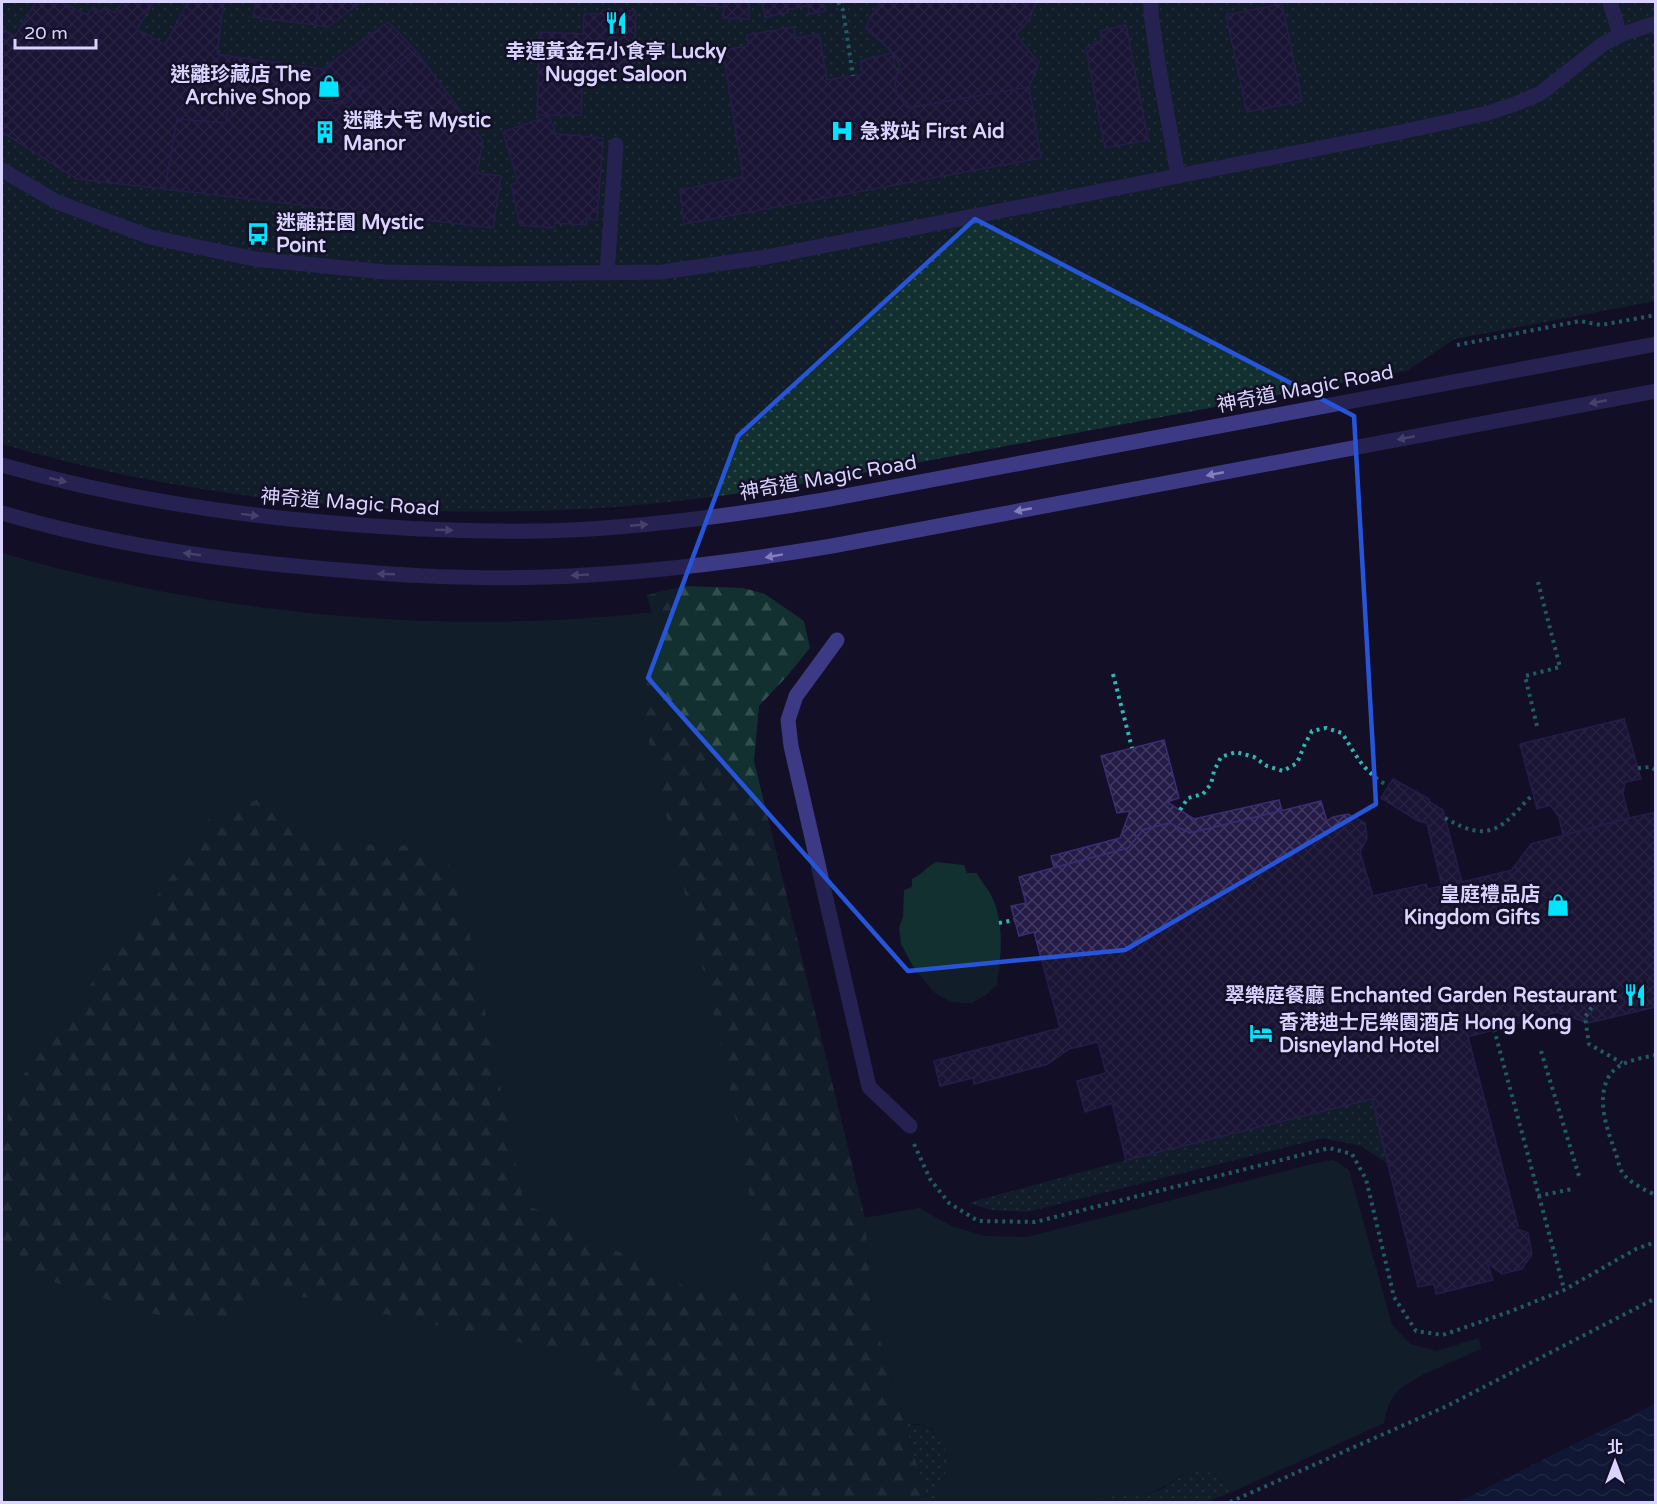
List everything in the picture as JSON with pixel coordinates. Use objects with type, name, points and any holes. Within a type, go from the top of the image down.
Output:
[{"type":"street","points":[[1151,2],[1159,69],[1178,176]]},
{"type":"street","points":[[1610,2],[1620,35]]},
{"type":"street","points":[[2,170],[57,202],[150,237],[255,259],[385,272],[491,274],[662,272],[766,257],[1488,113],[1541,93],[1603,44],[1620,35],[1656,23]]},
{"type":"street","points":[[607,273],[616,145]]},
{"type":"street","name":"神奇道 Magic Road","points":[[2,465],[108,492],[180,506],[253,516],[374,527],[469,531],[542,531],[614,527],[758,512],[1656,344]]},
{"type":"street","points":[[2,513],[99,538],[173,552],[270,564],[372,573],[469,578],[617,573],[701,566],[832,546],[1656,391]]},
{"type":"street","points":[[837,640],[796,696],[788,720],[791,746],[869,1087],[910,1126]]},
{"type":"path","points":[[838,2],[843,9],[853,76]]},
{"type":"path","points":[[1457,345],[1580,321],[1601,325],[1656,315]]},
{"type":"path","points":[[1538,582],[1560,667],[1525,676],[1538,726]]},
{"type":"path","points":[[1113,674],[1132,748]]},
{"type":"path","points":[[1180,810],[1188,798],[1203,794],[1211,784],[1221,757],[1236,752],[1254,756],[1267,766],[1283,771],[1298,763],[1312,730],[1326,728],[1342,733],[1360,763],[1373,777],[1388,786]]},
{"type":"path","points":[[1638,768],[1650,767],[1656,770]]},
{"type":"path","points":[[1445,818],[1464,829],[1482,832],[1500,827],[1533,795]]},
{"type":"path","points":[[999,923],[1014,920]]},
{"type":"path","points":[[1600,995],[1586,1017],[1589,1044],[1622,1063]]},
{"type":"path","points":[[1494,1029],[1564,1290]]},
{"type":"path","points":[[1541,1051],[1579,1176]]},
{"type":"path","points":[[1656,1054],[1622,1063],[1608,1077],[1603,1094],[1609,1135],[1622,1173],[1645,1191],[1656,1195]]},
{"type":"path","points":[[910,1126],[915,1149],[930,1179],[949,1203],[978,1221],[1035,1222],[1329,1148],[1352,1154],[1366,1179],[1394,1297],[1416,1331],[1443,1335],[1509,1312],[1564,1290],[1636,1249],[1656,1242]]},
{"type":"path","points":[[1538,1196],[1572,1190]]},
{"type":"path","points":[[1230,1503],[1447,1406],[1656,1298]]},
{"type":"highlighted area","points":[[975,219],[1354,416],[1376,804],[1125,950],[908,971],[648,678],[738,436]]},
{"type":"green space","points":[[2,2],[1655,2],[1655,301],[1455,339],[1406,371],[825,480],[693,499],[613,507],[461,512],[383,509],[305,502],[227,493],[150,480],[75,464],[2,444]]},
{"type":"green space","points":[[2,553],[138,587],[277,609],[347,616],[418,621],[488,622],[574,619],[689,609],[881,1502],[2,1502]]},
{"type":"green space","points":[[684,586],[743,588],[765,594],[804,621],[810,648],[759,706],[754,761],[865,1218],[873,1317],[928,1502],[693,1502],[668,1436],[627,1382],[579,1355],[261,1288],[252,1306],[222,1320],[186,1320],[149,1313],[26,1273],[2,1254],[2,1149],[13,1089],[187,855],[211,816],[268,796],[318,840],[428,846],[457,872],[524,1203],[696,1292],[723,1295],[766,1285],[725,1062],[634,679],[665,660],[647,595]]},
{"type":"green space","points":[[936,862],[964,865],[967,873],[977,873],[990,894],[999,918],[1001,941],[997,985],[972,1003],[951,1002],[935,993],[915,970],[901,944],[899,928],[903,917],[904,890],[912,887],[912,879]]},
{"type":"green space","points":[[1372,1099],[1388,1164],[1361,1146],[1323,1138],[1027,1212],[992,1210],[968,1203],[1126,1160]]},
{"type":"green space","points":[[1333,1160],[1349,1170],[1392,1325],[1410,1344],[1437,1351],[1479,1338],[1481,1349],[1427,1373],[1400,1389],[1389,1404],[1384,1423],[1232,1492],[1216,1474],[1199,1470],[1181,1475],[1149,1494],[1132,1492],[1100,1502],[942,1502],[938,1492],[932,1429],[918,1424],[905,1424],[873,1317],[865,1218],[919,1208],[951,1226],[985,1236],[1027,1237]]},
{"type":"green space","points":[[905,1424],[928,1428],[939,1436],[942,1442],[945,1449],[946,1472],[937,1483],[942,1502],[928,1502]]},
{"type":"green space","points":[[1199,1470],[1216,1474],[1232,1492],[1206,1502],[1100,1502],[1128,1493],[1146,1494],[1158,1491],[1185,1474]]},
{"type":"water","points":[[1655,1404],[1655,1502],[1458,1502]]},
{"type":"building","points":[[36,2],[61,2],[87,15],[93,7],[101,12],[105,7],[115,13],[122,2],[153,3],[137,29],[165,45],[188,2],[224,2],[217,54],[235,57],[226,123],[177,119],[165,189],[77,179],[2,132],[2,29],[15,36]]},
{"type":"building","points":[[256,2],[319,2],[316,25],[253,17]]},
{"type":"building","points":[[319,2],[361,2],[328,27],[316,25]]},
{"type":"building","points":[[697,2],[724,2],[724,7],[697,5]]},
{"type":"building","points":[[724,2],[749,2],[749,19],[723,18]]},
{"type":"building","points":[[762,2],[823,2],[825,11],[809,14],[808,5],[765,17]]},
{"type":"building","points":[[882,2],[1036,2],[1030,18],[1016,35],[1039,63],[1029,87],[908,108],[897,94],[895,82],[900,66],[897,60],[886,46],[866,29],[870,17]]},
{"type":"building","points":[[1282,4],[1302,101],[1247,112],[1226,15]]},
{"type":"building","points":[[603,10],[636,11],[634,71],[583,68],[581,115],[537,115],[540,32],[583,34],[584,14],[600,14]]},
{"type":"building","points":[[388,22],[415,50],[360,93],[355,87],[349,92],[351,98],[344,104],[230,88],[235,57],[323,69]]},
{"type":"building","points":[[1126,25],[1148,140],[1105,148],[1086,48],[1094,46],[1094,42],[1102,41],[1100,31]]},
{"type":"building","points":[[793,27],[796,38],[819,34],[827,80],[863,74],[860,61],[892,53],[897,75],[895,82],[897,94],[908,108],[1029,87],[1041,158],[684,224],[680,190],[743,177],[723,50],[748,46],[747,35]]},
{"type":"building","name":"迷離大宅 Mystic Manor","points":[[415,50],[483,141],[477,173],[501,176],[493,228],[165,189],[177,119],[226,123],[230,88],[344,104],[351,98],[349,92],[355,87],[360,93]]},
{"type":"building","points":[[549,116],[556,134],[603,138],[597,220],[587,219],[586,225],[554,223],[554,228],[520,225],[511,185],[518,182],[503,132]]},
{"type":"building","points":[[1624,719],[1641,779],[1625,782],[1623,794],[1629,818],[1563,835],[1559,817],[1550,805],[1537,809],[1520,744]]},
{"type":"building","points":[[1164,740],[1179,798],[1167,802],[1194,819],[1279,800],[1282,811],[1190,833],[1169,823],[1143,830],[1128,848],[1054,868],[1051,856],[1120,838],[1130,811],[1117,813],[1101,756]]},
{"type":"building","name":"香港迪士尼樂園酒店 Hong Kong Disneyland Hotel","points":[[1393,779],[1429,799],[1431,803],[1443,810],[1462,882],[1512,870],[1531,844],[1656,813],[1656,1007],[1588,1023],[1557,1012],[1468,1037],[1518,1226],[1512,1227],[1528,1233],[1532,1254],[1522,1269],[1502,1274],[1487,1263],[1493,1280],[1436,1294],[1434,1284],[1418,1287],[1372,1099],[1126,1160],[1112,1103],[1085,1112],[1077,1081],[1106,1073],[1098,1042],[1069,1049],[1048,1064],[974,1084],[973,1078],[940,1086],[934,1061],[1060,1028],[1034,932],[1019,936],[1011,906],[1026,903],[1019,877],[1128,848],[1143,830],[1169,823],[1190,833],[1321,801],[1327,821],[1333,817],[1348,814],[1365,823],[1367,838],[1360,852],[1373,896],[1426,884],[1428,889],[1442,886],[1427,823],[1418,821],[1381,798]]},
{"type":"place","name":"幸運黃金石小食亭 Lucky Nugget Saloon","points":[[616,23]]},
{"type":"place","name":"迷離珍藏店 The Archive Shop","points":[[329,86]]},
{"type":"place","name":"急救站 First Aid","points":[[842,131]]},
{"type":"place","name":"迷離大宅 Mystic Manor","points":[[325,132]]},
{"type":"place","name":"迷離莊園 Mystic Point","points":[[258,234]]},
{"type":"place","name":"皇庭禮品店 Kingdom Gifts","points":[[1558,905]]},
{"type":"place","name":"翠樂庭餐廳 Enchanted Garden Restaurant","points":[[1635,995]]},
{"type":"place","name":"香港迪士尼樂園酒店 Hong Kong Disneyland Hotel","points":[[1261,1033]]}]
